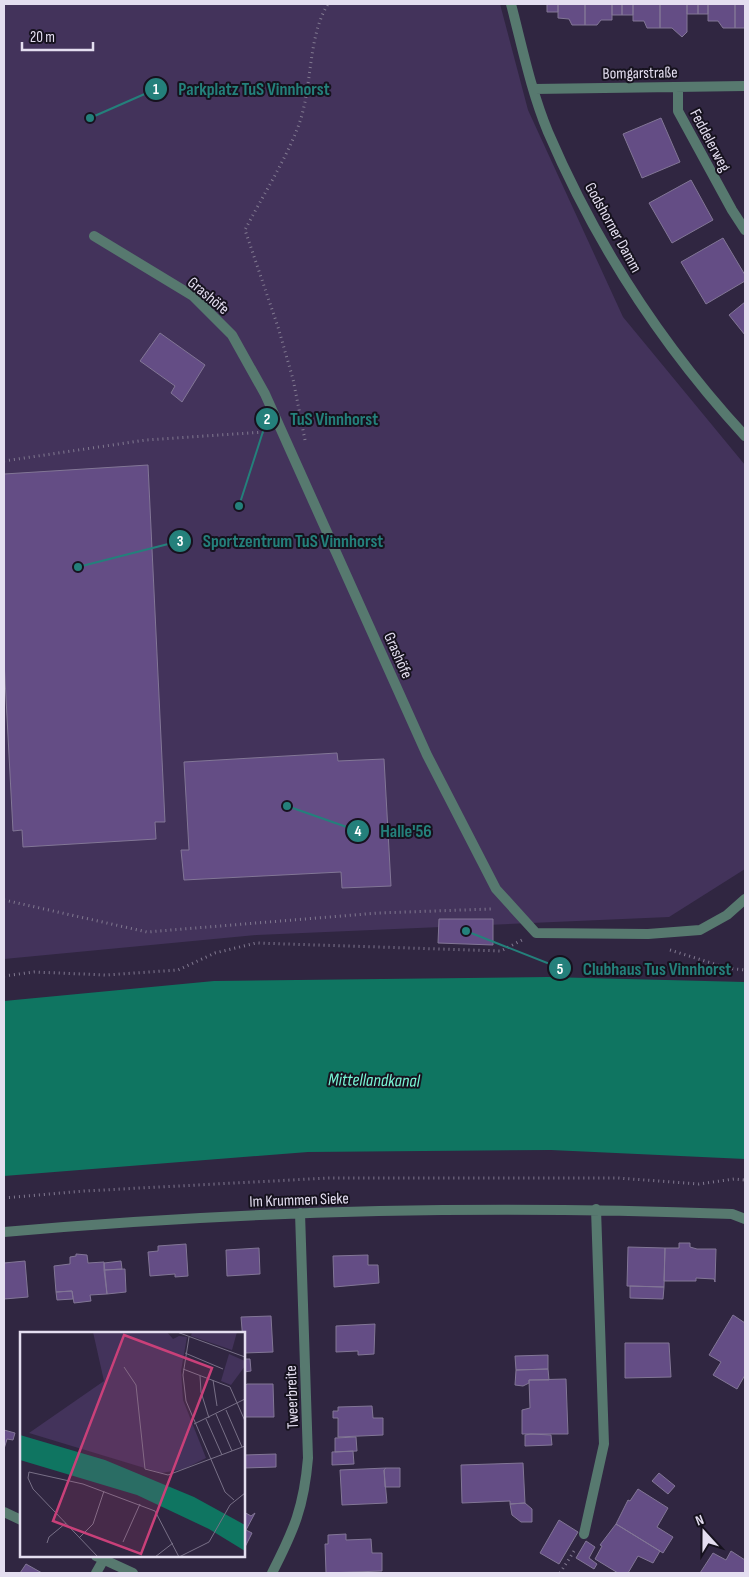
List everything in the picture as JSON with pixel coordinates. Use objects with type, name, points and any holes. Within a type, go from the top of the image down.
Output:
[{"type":"street","name":"Godshorner Damm","points":[[511,4],[547,130],[599,237],[654,324],[706,394],[745,436]]},
{"type":"street","name":"Bomgarstraße","points":[[534,89],[745,86]]},
{"type":"street","name":"Feddelerweg","points":[[678,87],[678,111],[732,210],[745,230]]},
{"type":"street","name":"Grashöfe","points":[[94,236],[193,296],[232,335],[265,394],[428,755],[496,889],[536,933]]},
{"type":"street","points":[[536,933],[648,934],[700,930],[727,915],[745,899]]},
{"type":"street","points":[[584,1534],[604,1444],[596,1209]]},
{"type":"street","name":"Im Krummen Sieke","points":[[4,1232],[124,1221],[300,1213],[596,1209],[732,1214],[745,1219]]},
{"type":"street","name":"Tweerbreite","points":[[272,1573],[295,1528],[305,1491],[308,1458],[300,1213]]},
{"type":"street","points":[[4,1512],[20,1520]]},
{"type":"street","points":[[96,1573],[100,1558],[133,1573]]},
{"type":"path","points":[[300,470],[306,436],[278,327],[245,230],[298,127],[308,92],[319,18],[328,4]]},
{"type":"path","points":[[4,461],[146,440],[282,431]]},
{"type":"path","points":[[4,900],[147,932],[378,913],[514,908]]},
{"type":"path","points":[[4,976],[34,972],[106,975],[178,970],[215,953],[256,943],[501,952],[536,933]]},
{"type":"path","points":[[648,934],[660,947],[726,968],[745,970]]},
{"type":"path","points":[[4,1198],[84,1191],[329,1178],[618,1178],[699,1184],[734,1179],[745,1180]]},
{"type":"path","points":[[560,1573],[584,1534]]},
{"type":"shaded area","points":[[4,4],[500,4],[528,110],[623,317],[745,465],[745,869],[669,917],[257,935],[4,959]]},
{"type":"water","name":"Mittellandkanal","points":[[548,977],[745,982],[745,1159],[551,1150],[308,1152],[4,1176],[4,1001],[214,981]]},
{"type":"building","points":[[547,4],[558,4],[558,12],[547,12]]},
{"type":"building","points":[[558,4],[585,4],[585,25],[572,25],[569,19],[558,18]]},
{"type":"building","points":[[585,4],[612,4],[612,20],[601,20],[597,25],[585,25]]},
{"type":"building","points":[[612,4],[622,4],[622,15],[612,15]]},
{"type":"building","points":[[622,4],[633,4],[633,15],[622,15]]},
{"type":"building","points":[[633,4],[660,4],[660,28],[647,28],[644,21],[633,21]]},
{"type":"building","points":[[660,4],[687,4],[687,32],[682,37],[672,28],[660,28]]},
{"type":"building","points":[[687,4],[698,4],[698,14],[687,14]]},
{"type":"building","points":[[698,4],[708,4],[708,14],[698,14]]},
{"type":"building","points":[[708,4],[735,4],[735,28],[723,28],[718,21],[708,21]]},
{"type":"building","points":[[735,4],[745,4],[745,28],[735,28]]},
{"type":"building","points":[[661,118],[680,162],[642,178],[623,134]]},
{"type":"building","points":[[691,180],[713,220],[672,243],[649,203]]},
{"type":"building","points":[[723,238],[745,275],[745,281],[706,304],[681,262]]},
{"type":"building","points":[[745,302],[745,335],[729,315]]},
{"type":"building","points":[[160,333],[205,365],[182,402],[171,393],[175,386],[140,361]]},
{"type":"building","points":[[148,465],[165,822],[155,822],[156,839],[23,847],[22,830],[13,831],[4,660],[4,474]]},
{"type":"building","points":[[337,753],[338,761],[384,759],[391,886],[342,888],[341,872],[184,880],[181,850],[189,850],[184,762]]},
{"type":"building","points":[[439,919],[493,919],[493,945],[438,943]]},
{"type":"building","points":[[679,1243],[690,1243],[690,1247],[697,1249],[716,1249],[715,1282],[714,1279],[696,1278],[696,1281],[664,1281],[665,1248],[679,1248]]},
{"type":"building","points":[[186,1244],[188,1276],[175,1277],[175,1274],[150,1276],[148,1252],[158,1251],[158,1246]]},
{"type":"building","points":[[628,1247],[665,1248],[664,1287],[627,1286]]},
{"type":"building","points":[[259,1248],[260,1274],[227,1276],[226,1250]]},
{"type":"building","points":[[76,1254],[87,1255],[88,1263],[104,1262],[107,1294],[90,1295],[91,1301],[74,1303],[72,1291],[56,1292],[54,1266],[70,1264],[70,1257],[76,1256]]},
{"type":"building","points":[[368,1255],[368,1265],[378,1265],[379,1283],[334,1287],[333,1256]]},
{"type":"building","points":[[25,1261],[28,1297],[4,1299],[4,1263]]},
{"type":"building","points":[[121,1261],[122,1269],[104,1270],[104,1263]]},
{"type":"building","points":[[125,1269],[126,1292],[107,1294],[104,1270]]},
{"type":"building","points":[[630,1286],[664,1287],[663,1299],[630,1298]]},
{"type":"building","points":[[72,1291],[73,1299],[57,1300],[56,1292]]},
{"type":"building","points":[[733,1315],[745,1323],[745,1375],[737,1389],[713,1375],[721,1362],[709,1355]]},
{"type":"building","points":[[271,1316],[273,1352],[245,1353],[245,1332],[242,1332],[241,1317]]},
{"type":"building","points":[[375,1324],[374,1354],[358,1355],[358,1351],[336,1352],[336,1326]]},
{"type":"building","points":[[625,1343],[669,1343],[671,1377],[625,1378]]},
{"type":"building","points":[[548,1355],[548,1369],[516,1370],[515,1356]]},
{"type":"building","points":[[245,1359],[250,1359],[251,1371],[245,1372]]},
{"type":"building","points":[[548,1369],[549,1380],[529,1380],[529,1383],[523,1386],[515,1385],[516,1370]]},
{"type":"building","points":[[566,1379],[568,1434],[522,1434],[522,1410],[530,1408],[529,1380]]},
{"type":"building","points":[[273,1384],[274,1417],[245,1417],[245,1385]]},
{"type":"building","points":[[372,1406],[373,1418],[383,1418],[383,1435],[338,1437],[338,1418],[333,1418],[333,1411],[338,1411],[338,1407]]},
{"type":"building","points":[[4,1430],[15,1433],[13,1440],[7,1439],[4,1449]]},
{"type":"building","points":[[525,1435],[551,1435],[552,1445],[525,1446]]},
{"type":"building","points":[[356,1437],[357,1451],[335,1452],[335,1438]]},
{"type":"building","points":[[353,1451],[354,1464],[332,1465],[332,1452]]},
{"type":"building","points":[[276,1454],[276,1467],[245,1468],[245,1455]]},
{"type":"building","points":[[523,1463],[525,1503],[510,1504],[510,1501],[462,1503],[461,1465]]},
{"type":"building","points":[[386,1468],[384,1470],[387,1503],[342,1505],[340,1470]]},
{"type":"building","points":[[386,1468],[400,1468],[400,1487],[385,1487],[384,1470]]},
{"type":"building","points":[[659,1473],[675,1486],[668,1494],[652,1481]]},
{"type":"building","points":[[638,1489],[668,1508],[657,1527],[673,1537],[663,1553],[616,1524],[628,1500],[630,1501]]},
{"type":"building","points":[[525,1503],[532,1509],[532,1522],[521,1522],[512,1515],[510,1504]]},
{"type":"building","points":[[245,1513],[251,1516],[255,1513],[246,1530],[252,1533],[245,1547]]},
{"type":"building","points":[[559,1520],[578,1532],[559,1564],[540,1553]]},
{"type":"building","points":[[616,1524],[660,1551],[653,1563],[638,1556],[628,1573],[618,1573],[595,1559],[602,1546],[600,1545]]},
{"type":"building","points":[[346,1534],[346,1540],[371,1539],[372,1553],[382,1553],[382,1571],[326,1573],[325,1544],[328,1544],[328,1535]]},
{"type":"building","points":[[586,1541],[595,1547],[589,1558],[597,1564],[594,1569],[576,1558]]},
{"type":"building","points":[[731,1551],[745,1560],[745,1573],[700,1573],[713,1553],[726,1560]]},
{"type":"building","points":[[26,1564],[42,1573],[20,1573]]},
{"type":"place","name":"Parkplatz TuS Vinnhorst","points":[[90,118]]},
{"type":"place","name":"TuS Vinnhorst","points":[[239,506]]},
{"type":"place","name":"Sportzentrum TuS Vinnhorst","points":[[78,567]]},
{"type":"place","name":"Halle'56","points":[[287,806]]},
{"type":"place","name":"Clubhaus Tus Vinnhorst","points":[[466,931]]}]
